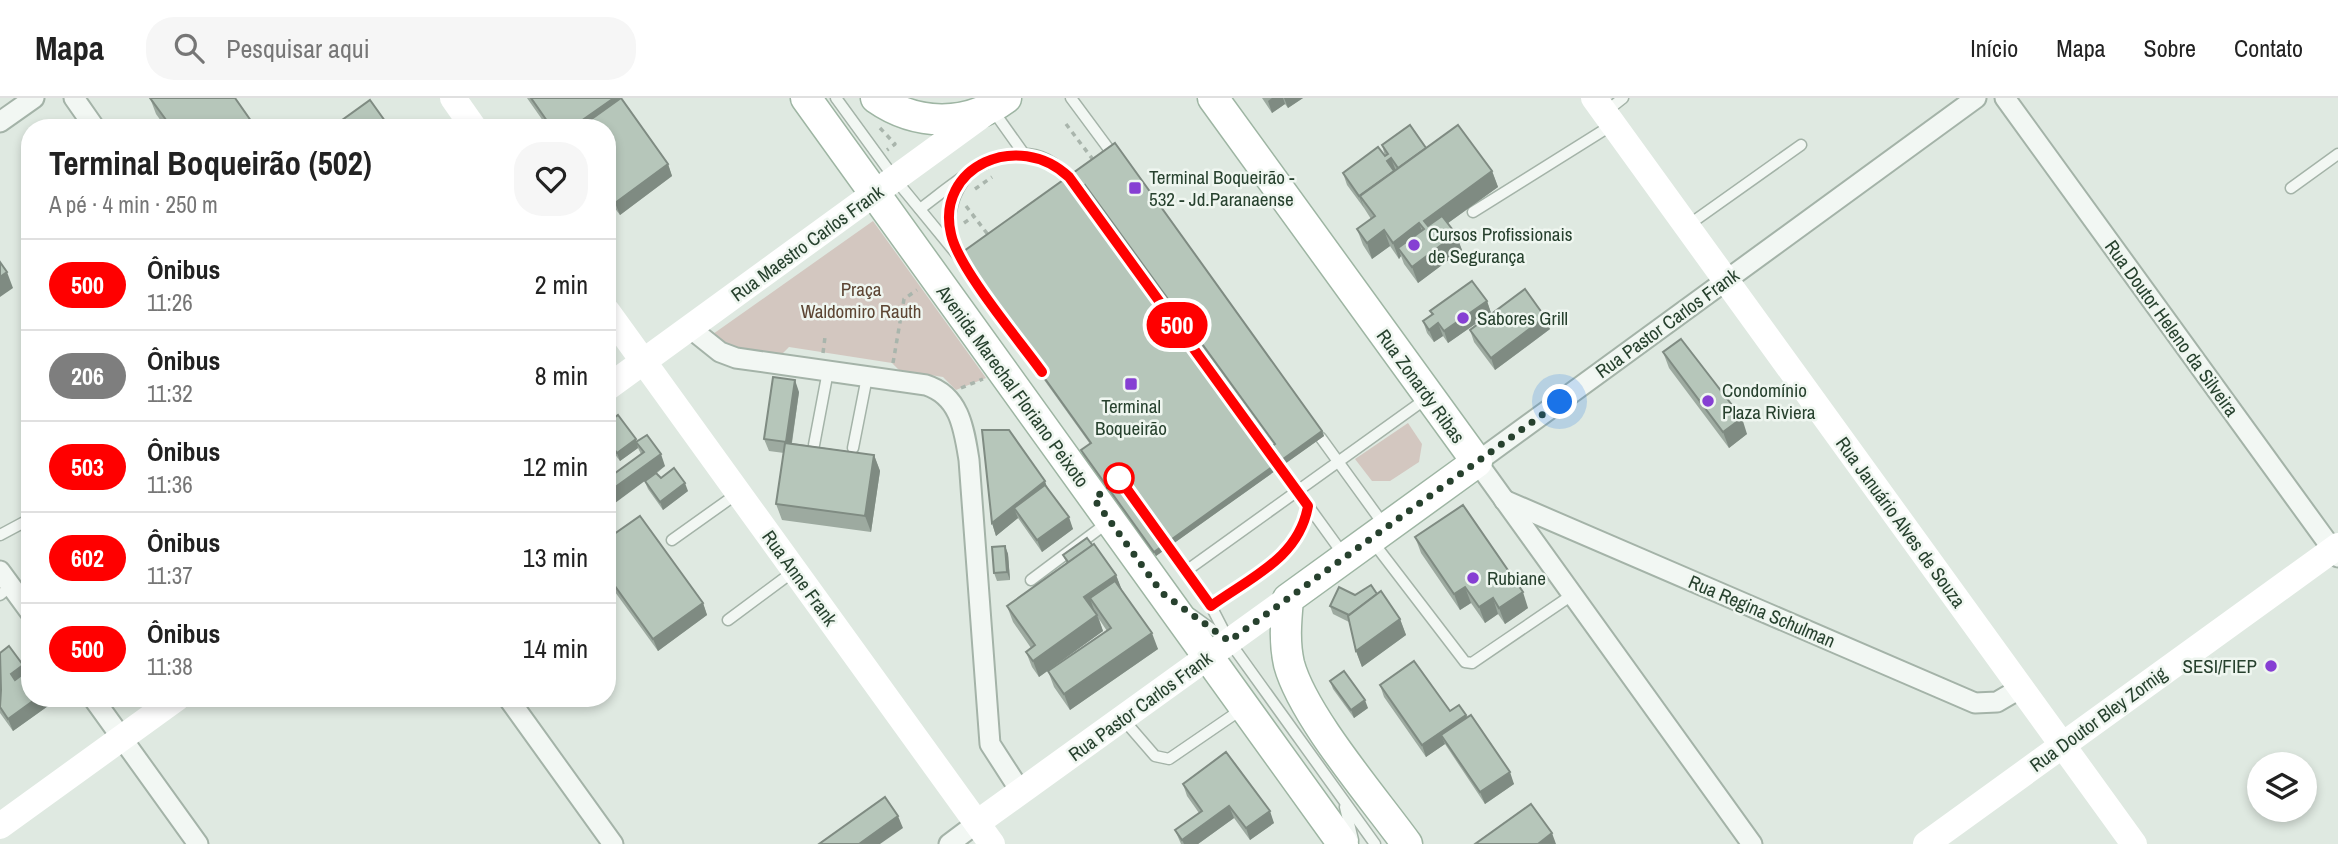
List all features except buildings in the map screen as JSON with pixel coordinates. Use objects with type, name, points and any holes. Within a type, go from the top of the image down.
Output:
[{"type":"main road","points":[[876,98],[904,114],[934,120],[964,118],[999,103]]},
{"type":"main road","name":"Rua Zonardy Ribas","points":[[1213,98],[1476,462]]},
{"type":"main road","name":"Avenida Marechal Floriano Peixoto","points":[[819,104],[836,132],[885,186],[1110,521],[1162,593],[1218,649],[1244,708],[1343,844]]},
{"type":"main road","name":"Rua Pastor Carlos Frank","points":[[1288,599],[1476,462]]},
{"type":"main road","points":[[1288,599],[1288,661],[1299,689],[1407,844]]},
{"type":"street","points":[[0,122],[34,98]]},
{"type":"street","points":[[74,98],[89,119]]},
{"type":"street","points":[[453,98],[468,119]]},
{"type":"street","name":"Rua Pastor Carlos Frank","points":[[1476,462],[1976,98]]},
{"type":"street","name":"Rua Doutor Heleno da Silveira","points":[[2006,98],[2336,551]]},
{"type":"street","name":"Rua Maestro Carlos Frank","points":[[616,382],[999,103]]},
{"type":"street","name":"Rua Januário Alves de Souza","points":[[1609,108],[1686,226],[2134,844]]},
{"type":"street","name":"Rua Anne Frank","points":[[616,324],[985,834]]},
{"type":"street","points":[[690,328],[720,352],[736,358],[926,386],[946,394],[961,419],[969,460],[990,744],[1021,792]]},
{"type":"street","name":"Rua Zonardy Ribas","points":[[1476,462],[1752,844]]},
{"type":"street","name":"Rua Regina Schulman","points":[[1503,499],[1975,703],[1997,702],[2021,688]]},
{"type":"street","name":"Rua Doutor Bley Zornig","points":[[1926,844],[2336,551]]},
{"type":"street","points":[[4,584],[21,602]]},
{"type":"street","name":"Rua Pastor Carlos Frank","points":[[949,844],[985,834],[1021,792],[1288,599]]},
{"type":"street","points":[[99,707],[198,844]]},
{"type":"street","points":[[0,826],[164,707]]},
{"type":"street","points":[[514,707],[613,844]]},
{"type":"lane","points":[[819,104],[830,98]]},
{"type":"lane","points":[[836,98],[885,186],[920,209],[960,257],[950,233],[950,213],[956,191],[971,172]]},
{"type":"lane","points":[[1071,98],[1111,152]]},
{"type":"lane","points":[[999,103],[1024,154]]},
{"type":"lane","points":[[1473,212],[1609,108]]},
{"type":"lane","points":[[1686,226],[1801,145]]},
{"type":"lane","points":[[920,209],[990,159],[1024,154],[1049,161],[1071,180]]},
{"type":"lane","points":[[2291,188],[2338,154]]},
{"type":"lane","points":[[1081,194],[1177,326]]},
{"type":"lane","points":[[1187,339],[1270,453]]},
{"type":"lane","points":[[814,445],[828,372]]},
{"type":"lane","points":[[853,449],[867,377]]},
{"type":"lane","points":[[1186,572],[1429,396]]},
{"type":"lane","points":[[1321,438],[1338,462],[1378,533],[1465,662],[1472,663],[1572,594]]},
{"type":"lane","points":[[1280,467],[1346,557]]},
{"type":"lane","points":[[672,540],[739,493]]},
{"type":"lane","points":[[1211,606],[1287,552],[1301,534],[1308,506]]},
{"type":"lane","points":[[1031,580],[1110,521]]},
{"type":"lane","points":[[0,535],[21,524]]},
{"type":"lane","points":[[1168,547],[1211,606],[1218,649],[1343,800],[1375,844]]},
{"type":"lane","points":[[728,620],[795,570]]},
{"type":"lane","points":[[1122,718],[1155,756],[1169,760],[1244,708]]},
{"type":"lane","points":[[1343,800],[1354,844]]},
{"type":"path","points":[[1066,124],[1095,163]]},
{"type":"path","points":[[895,144],[901,139]]},
{"type":"path","points":[[961,199],[990,238]]},
{"type":"path","points":[[890,380],[904,299],[917,289]]},
{"type":"path","points":[[946,394],[986,378]]},
{"type":"green space","name":"Praça Waldomiro Rauth","points":[[873,221],[986,378],[956,390],[943,377],[899,370],[892,363],[789,347],[780,356],[761,353],[736,347],[713,334]]},
{"type":"green space","points":[[1408,423],[1422,444],[1419,462],[1390,481],[1372,481],[1355,459]]},
{"type":"bus line","name":"500","points":[[1042,372],[960,257],[950,233],[950,213],[956,191],[963,181],[990,159],[1013,154],[1049,161],[1069,177],[1308,506],[1305,524],[1287,552],[1211,606],[1119,478]]},
{"type":"place","name":"Terminal Boqueirão - 532 - Jd.Paranaense","points":[[1135,188]]},
{"type":"place","name":"Cursos Profissionais de Segurança","points":[[1414,245]]},
{"type":"place","name":"Sabores Grill","points":[[1463,318]]},
{"type":"place","name":"Terminal Boqueirão","points":[[1131,384]]},
{"type":"place","name":"Condomínio Plaza Riviera","points":[[1708,401]]},
{"type":"place","name":"Rubiane","points":[[1473,578]]},
{"type":"place","name":"SESI/FIEP","points":[[2271,666]]},
{"type":"route","points":[[1119,478],[1094,499],[1162,593],[1229,641],[1560,402]]}]
